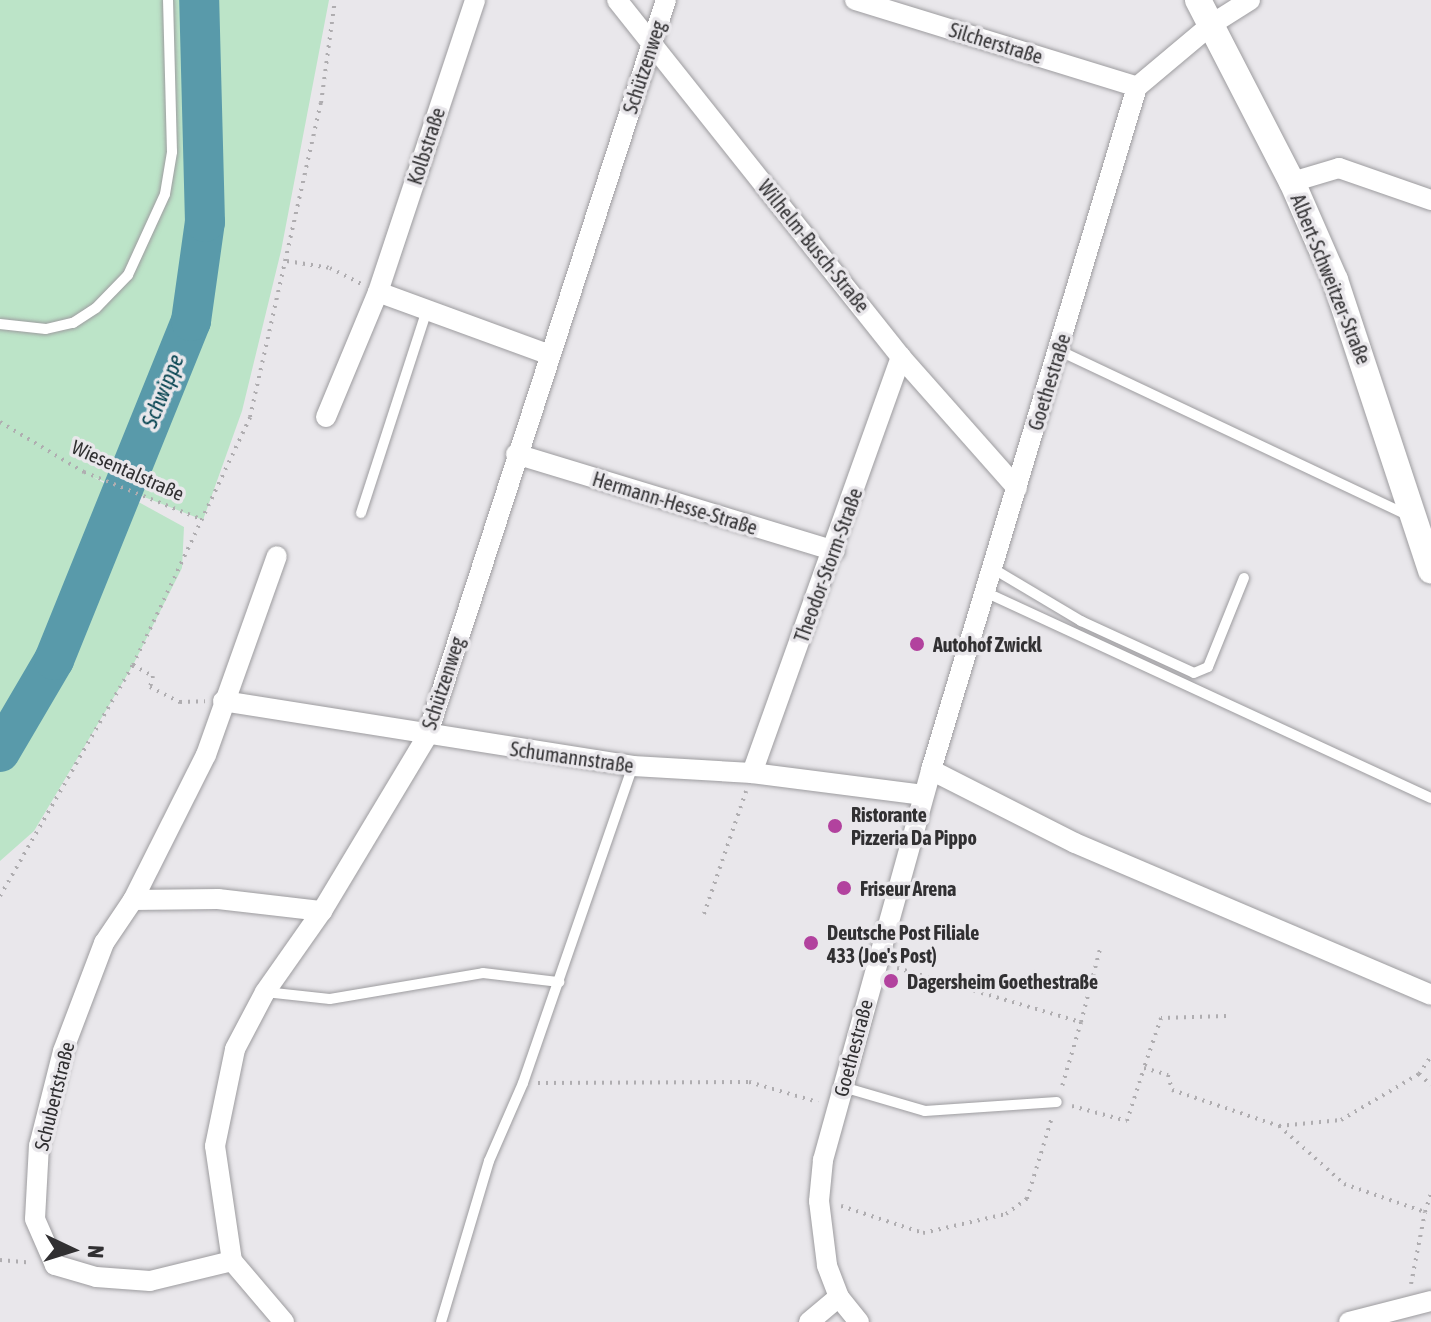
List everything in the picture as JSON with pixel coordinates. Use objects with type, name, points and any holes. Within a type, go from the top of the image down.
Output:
[{"type":"street","name":"Kolbstraße","points":[[326,417],[378,292],[475,0]]},
{"type":"street","name":"Wilhelm-Busch-Straße","points":[[617,0],[901,357],[1017,488]]},
{"type":"street","name":"Schützenweg","points":[[232,1261],[215,1146],[235,1049],[265,992],[322,911],[427,736],[516,454],[666,0]]},
{"type":"street","name":"Silcherstraße","points":[[855,0],[1137,87]]},
{"type":"street","name":"Albert-Schweitzer-Straße","points":[[1198,0],[1292,182],[1367,366],[1431,571]]},
{"type":"street","points":[[1137,87],[1212,24],[1250,0]]},
{"type":"street","name":"Goethestraße","points":[[859,1322],[839,1297],[827,1265],[819,1201],[823,1160],[931,770],[1137,87]]},
{"type":"street","points":[[1292,182],[1339,168],[1431,200]]},
{"type":"street","points":[[378,292],[550,355]]},
{"type":"street","name":"Theodor-Storm-Straße","points":[[752,773],[835,551],[901,357]]},
{"type":"street","name":"Hermann-Hesse-Straße","points":[[516,454],[835,551]]},
{"type":"street","name":"Schubertstraße","points":[[55,1265],[35,1219],[39,1146],[63,1051],[104,943],[133,900],[206,755],[277,556]]},
{"type":"street","name":"Schumannstraße","points":[[223,701],[427,736],[633,766],[752,773],[924,795]]},
{"type":"street","points":[[931,770],[1075,843],[1431,995]]},
{"type":"street","points":[[133,900],[218,899],[322,911]]},
{"type":"street","points":[[55,1265],[96,1277],[150,1281],[232,1261],[284,1322]]},
{"type":"street","points":[[809,1322],[839,1297]]},
{"type":"street","points":[[1349,1322],[1415,1310]]},
{"type":"lane","points":[[0,324],[46,329],[73,323],[96,308],[128,275],[165,194],[172,152],[168,0]]},
{"type":"lane","points":[[361,513],[427,310]]},
{"type":"lane","points":[[1058,350],[1415,518]]},
{"type":"lane","points":[[992,568],[1081,621],[1194,673],[1208,667],[1244,578]]},
{"type":"lane","points":[[985,592],[1431,798]]},
{"type":"lane","points":[[441,1322],[489,1161],[523,1083],[633,766]]},
{"type":"lane","points":[[265,992],[330,999],[483,973],[559,982]]},
{"type":"lane","points":[[843,1087],[925,1111],[1057,1102]]},
{"type":"path","points":[[0,896],[133,665],[250,417],[321,103],[335,0]]},
{"type":"path","points":[[287,261],[330,268],[378,292]]},
{"type":"path","name":"Wiesentalstraße","points":[[0,422],[84,472],[203,520]]},
{"type":"path","points":[[133,665],[153,676],[150,687],[180,702],[223,701]]},
{"type":"path","points":[[704,914],[752,773]]},
{"type":"path","points":[[1081,1022],[1100,949]]},
{"type":"path","points":[[1057,1102],[1127,1121],[1161,1018],[1226,1016]]},
{"type":"path","points":[[1279,1126],[1341,1120],[1419,1074],[1431,1056]]},
{"type":"path","points":[[1144,1068],[1168,1075],[1172,1090],[1279,1126],[1344,1184],[1425,1212]]},
{"type":"path","points":[[1419,1074],[1431,1085]]},
{"type":"path","points":[[523,1083],[749,1082],[837,1108]]},
{"type":"path","points":[[1415,1310],[1425,1212],[1431,1193]]},
{"type":"path","points":[[0,1260],[55,1265]]},
{"type":"green space","points":[[0,0],[329,0],[281,251],[242,411],[203,520],[93,477],[184,527],[182,568],[133,665],[34,831],[0,861]]},
{"type":"waterway","name":"Schwippe","points":[[0,752],[54,660],[191,321],[205,222],[199,0]]},
{"type":"place","name":"Autohof Zwickl","points":[[917,644]]},
{"type":"place","name":"Ristorante Pizzeria Da Pippo","points":[[835,826]]},
{"type":"place","name":"Friseur Arena","points":[[844,888]]},
{"type":"place","name":"Deutsche Post Filiale 433 (Joe's Post)","points":[[811,943]]},
{"type":"place","name":"Dagersheim Goethestraße","points":[[891,981]]}]
